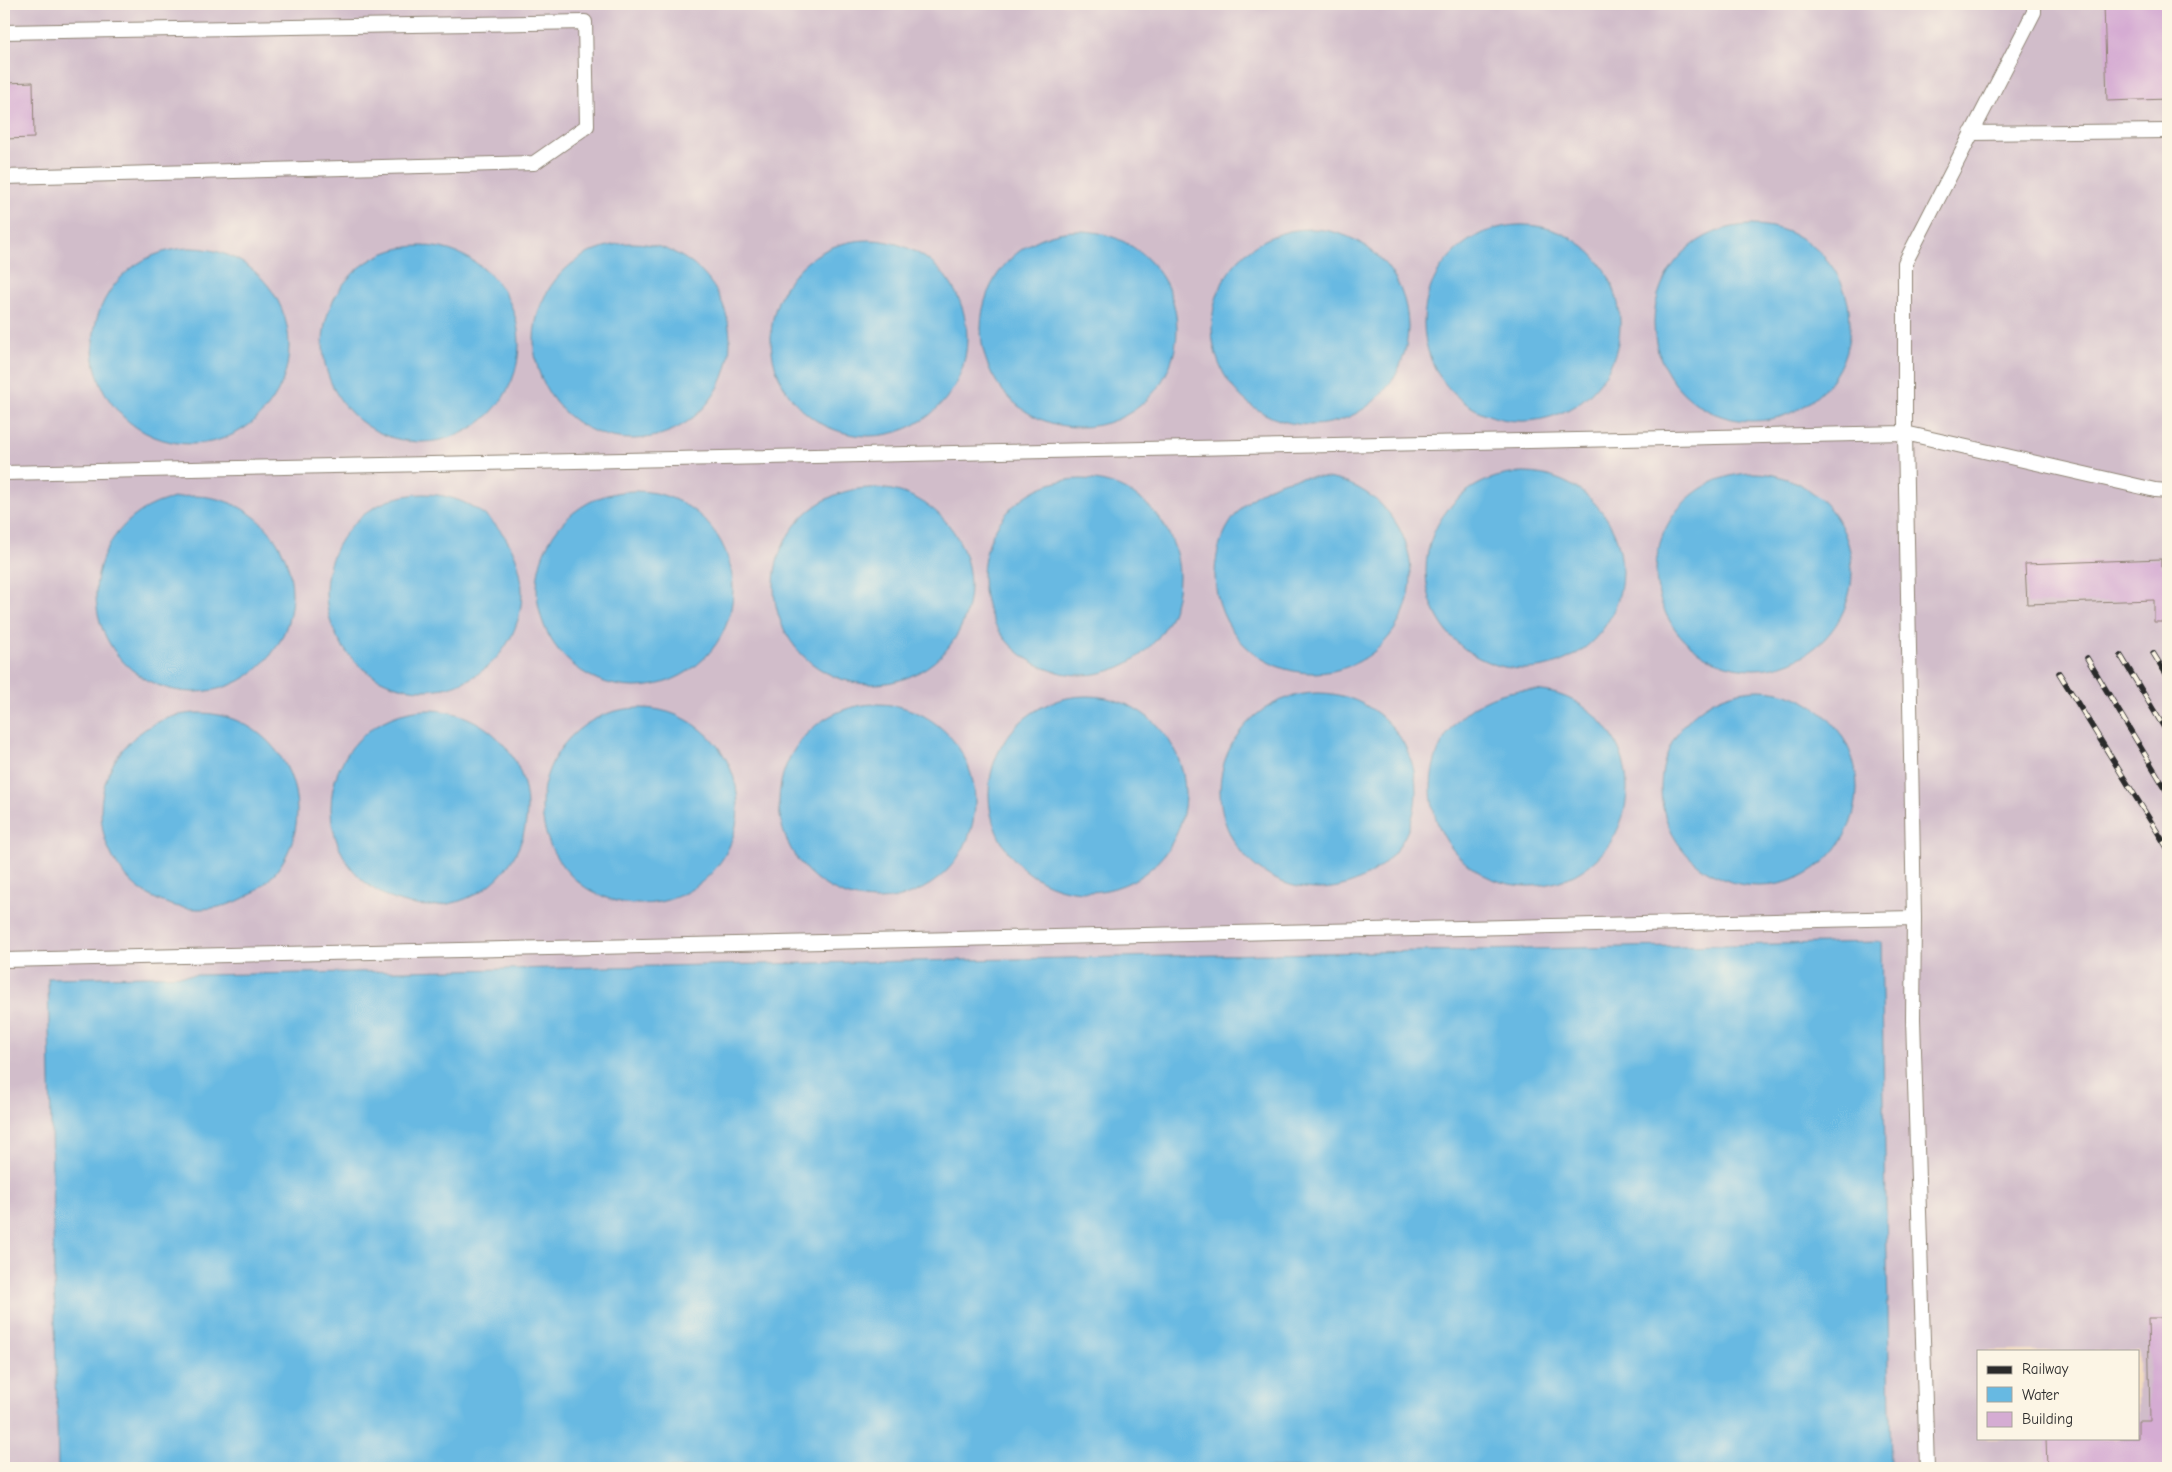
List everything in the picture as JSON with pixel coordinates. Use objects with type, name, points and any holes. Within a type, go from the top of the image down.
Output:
[{"type":"lane","points":[[1927,1468],[1914,1019],[1914,918],[1905,433],[1905,263],[2034,12],[2034,4]]},
{"type":"lane","points":[[4,32],[586,22],[587,126],[534,163],[4,177]]},
{"type":"lane","points":[[1971,133],[2168,131]]},
{"type":"lane","points":[[4,473],[1905,433],[2156,490],[2168,491]]},
{"type":"lane","points":[[4,960],[1914,918]]},
{"type":"shaded area","points":[[4,4],[2168,4],[2168,1468],[4,1468]]},
{"type":"water","points":[[1512,225],[1532,225],[1568,236],[1577,241],[1598,261],[1613,285],[1620,313],[1620,333],[1613,361],[1604,378],[1584,399],[1560,414],[1532,421],[1512,421],[1484,414],[1467,405],[1440,378],[1428,351],[1424,333],[1424,313],[1431,285],[1440,268],[1467,241],[1494,229]]},
{"type":"water","points":[[1742,225],[1762,225],[1798,236],[1807,241],[1828,261],[1843,285],[1850,313],[1850,333],[1843,361],[1834,378],[1814,399],[1790,414],[1762,421],[1742,421],[1714,414],[1697,405],[1670,378],[1658,351],[1654,333],[1654,313],[1661,285],[1670,268],[1697,241],[1724,229]]},
{"type":"water","points":[[1300,229],[1320,229],[1356,240],[1365,245],[1386,265],[1401,289],[1408,317],[1408,337],[1401,365],[1392,382],[1372,403],[1348,418],[1320,425],[1300,425],[1272,418],[1255,409],[1228,382],[1216,355],[1212,337],[1212,317],[1219,289],[1228,272],[1255,245],[1282,233]]},
{"type":"water","points":[[1069,231],[1089,231],[1125,242],[1134,247],[1155,267],[1170,291],[1177,319],[1177,339],[1170,367],[1161,384],[1141,405],[1117,420],[1089,427],[1069,427],[1041,420],[1024,411],[997,384],[985,357],[981,339],[981,319],[988,291],[997,274],[1024,247],[1051,235]]},
{"type":"water","points":[[859,240],[879,240],[898,244],[915,251],[924,256],[945,276],[960,300],[967,328],[967,348],[960,376],[951,393],[931,414],[915,425],[898,432],[879,436],[859,436],[831,429],[814,420],[787,393],[775,367],[771,348],[771,328],[778,300],[787,283],[814,256],[840,244]]},
{"type":"water","points":[[622,243],[642,243],[678,254],[687,259],[708,279],[723,303],[730,331],[730,351],[723,379],[714,396],[694,417],[670,432],[642,439],[622,439],[594,432],[577,423],[550,396],[538,369],[534,351],[534,331],[541,303],[550,286],[577,259],[604,247]]},
{"type":"water","points":[[411,246],[431,246],[467,257],[476,262],[497,282],[512,306],[519,334],[519,354],[512,382],[503,399],[483,420],[459,435],[431,442],[411,442],[383,435],[366,426],[339,399],[327,372],[323,354],[323,334],[330,306],[339,289],[366,262],[393,250]]},
{"type":"water","points":[[181,248],[201,248],[220,252],[237,259],[246,264],[267,284],[282,308],[289,336],[289,356],[282,384],[273,401],[253,422],[237,433],[220,440],[201,444],[181,444],[153,437],[136,428],[109,401],[97,375],[93,356],[93,336],[100,308],[109,291],[136,264],[162,252]]},
{"type":"water","points":[[1514,473],[1534,473],[1553,477],[1570,484],[1579,489],[1600,509],[1615,533],[1622,561],[1622,581],[1615,609],[1606,626],[1586,647],[1570,658],[1553,665],[1534,669],[1514,669],[1486,662],[1469,653],[1442,626],[1430,600],[1426,581],[1426,561],[1433,533],[1442,516],[1469,489],[1495,477]]},
{"type":"water","points":[[1744,473],[1764,473],[1783,477],[1800,484],[1809,489],[1830,509],[1845,533],[1852,561],[1852,581],[1845,609],[1836,626],[1816,647],[1800,658],[1783,665],[1764,669],[1744,669],[1716,662],[1699,653],[1672,626],[1660,600],[1656,581],[1656,561],[1663,533],[1672,516],[1699,489],[1725,477]]},
{"type":"water","points":[[1303,477],[1323,477],[1359,488],[1368,493],[1389,513],[1404,537],[1411,565],[1411,585],[1404,613],[1395,630],[1375,651],[1351,666],[1323,673],[1303,673],[1275,666],[1258,657],[1231,630],[1219,603],[1215,585],[1215,565],[1222,537],[1231,520],[1258,493],[1285,481]]},
{"type":"water","points":[[1071,479],[1091,479],[1127,490],[1136,495],[1157,515],[1172,539],[1179,567],[1179,587],[1172,615],[1163,632],[1143,653],[1119,668],[1091,675],[1071,675],[1043,668],[1026,659],[999,632],[987,605],[983,587],[983,567],[990,539],[999,522],[1026,495],[1053,483]]},
{"type":"water","points":[[862,488],[882,488],[901,492],[918,499],[927,504],[948,524],[963,548],[970,576],[970,596],[963,624],[954,641],[934,662],[918,673],[901,680],[882,684],[862,684],[834,677],[817,668],[790,641],[778,615],[774,596],[774,576],[781,548],[790,531],[817,504],[843,492]]},
{"type":"water","points":[[625,491],[645,491],[681,502],[690,507],[711,527],[726,551],[733,579],[733,599],[726,627],[717,644],[697,665],[673,680],[645,687],[625,687],[597,680],[580,671],[553,644],[541,617],[537,599],[537,579],[544,551],[553,534],[580,507],[607,495]]},
{"type":"water","points":[[414,494],[434,494],[470,505],[479,510],[500,530],[515,554],[522,582],[522,602],[515,630],[506,647],[486,668],[462,683],[434,690],[414,690],[386,683],[369,674],[342,647],[330,620],[326,602],[326,582],[333,554],[342,537],[369,510],[396,498]]},
{"type":"water","points":[[184,496],[204,496],[223,500],[240,507],[249,512],[270,532],[285,556],[292,584],[292,604],[285,632],[276,649],[256,670],[240,681],[223,688],[204,692],[184,692],[156,685],[139,676],[112,649],[100,623],[96,604],[96,584],[103,556],[112,539],[139,512],[165,500]]},
{"type":"water","points":[[1519,690],[1539,690],[1575,701],[1584,706],[1605,726],[1620,750],[1627,778],[1627,798],[1620,826],[1611,843],[1591,864],[1567,879],[1539,886],[1519,886],[1491,879],[1474,870],[1447,843],[1435,816],[1431,798],[1431,778],[1438,750],[1447,733],[1474,706],[1501,694]]},
{"type":"water","points":[[1749,690],[1769,690],[1805,701],[1814,706],[1835,726],[1850,750],[1857,778],[1857,798],[1850,826],[1841,843],[1821,864],[1797,879],[1769,886],[1749,886],[1721,879],[1704,870],[1677,843],[1665,816],[1661,798],[1661,778],[1668,750],[1677,733],[1704,706],[1731,694]]},
{"type":"water","points":[[1308,693],[1328,693],[1364,704],[1373,709],[1394,729],[1409,753],[1416,781],[1416,801],[1409,829],[1400,846],[1380,867],[1356,882],[1328,889],[1308,889],[1280,882],[1263,873],[1236,846],[1224,819],[1220,801],[1220,781],[1227,753],[1236,736],[1263,709],[1290,697]]},
{"type":"water","points":[[1077,696],[1097,696],[1116,700],[1133,707],[1142,712],[1163,732],[1178,756],[1185,784],[1185,804],[1178,832],[1169,849],[1149,870],[1133,881],[1116,888],[1097,892],[1077,892],[1049,885],[1032,876],[1005,849],[993,823],[989,804],[989,784],[996,756],[1005,739],[1032,712],[1058,700]]},
{"type":"water","points":[[867,704],[887,704],[923,715],[932,720],[953,740],[968,764],[975,792],[975,812],[968,840],[959,857],[939,878],[915,893],[887,900],[867,900],[839,893],[822,884],[795,857],[783,830],[779,812],[779,792],[786,764],[795,747],[822,720],[849,708]]},
{"type":"water","points":[[630,708],[650,708],[669,712],[686,719],[695,724],[716,744],[731,768],[738,796],[738,816],[731,844],[722,861],[702,882],[686,893],[669,900],[650,904],[630,904],[602,897],[585,888],[558,861],[546,835],[542,816],[542,796],[549,768],[558,751],[585,724],[611,712]]},
{"type":"water","points":[[419,710],[439,710],[458,714],[475,721],[484,726],[505,746],[520,770],[527,798],[527,818],[520,846],[511,863],[491,884],[475,895],[458,902],[439,906],[419,906],[391,899],[374,890],[347,863],[335,837],[331,818],[331,798],[338,770],[347,753],[374,726],[400,714]]},
{"type":"water","points":[[189,713],[209,713],[245,724],[254,729],[275,749],[290,773],[297,801],[297,821],[290,849],[281,866],[261,887],[237,902],[209,909],[189,909],[161,902],[144,893],[117,866],[105,839],[101,821],[101,801],[108,773],[117,756],[144,729],[171,717]]},
{"type":"water","points":[[1881,942],[1891,1468],[58,1468],[48,978]]},
{"type":"building","points":[[2104,4],[2168,4],[2168,99],[2107,101]]},
{"type":"building","points":[[33,82],[34,138],[4,139],[4,83]]},
{"type":"building","points":[[2161,559],[2161,567],[2168,567],[2168,622],[2154,622],[2154,600],[2027,604],[2025,564]]},
{"type":"building","points":[[2148,1318],[2168,1318],[2168,1468],[2047,1468],[2046,1440],[2140,1440],[2140,1421],[2150,1421]]},
{"type":"railway","points":[[2153,653],[2168,677]]},
{"type":"railway","points":[[2121,656],[2168,734]]},
{"type":"railway","points":[[2087,658],[2168,793]]},
{"type":"railway","points":[[2059,673],[2168,849]]}]
